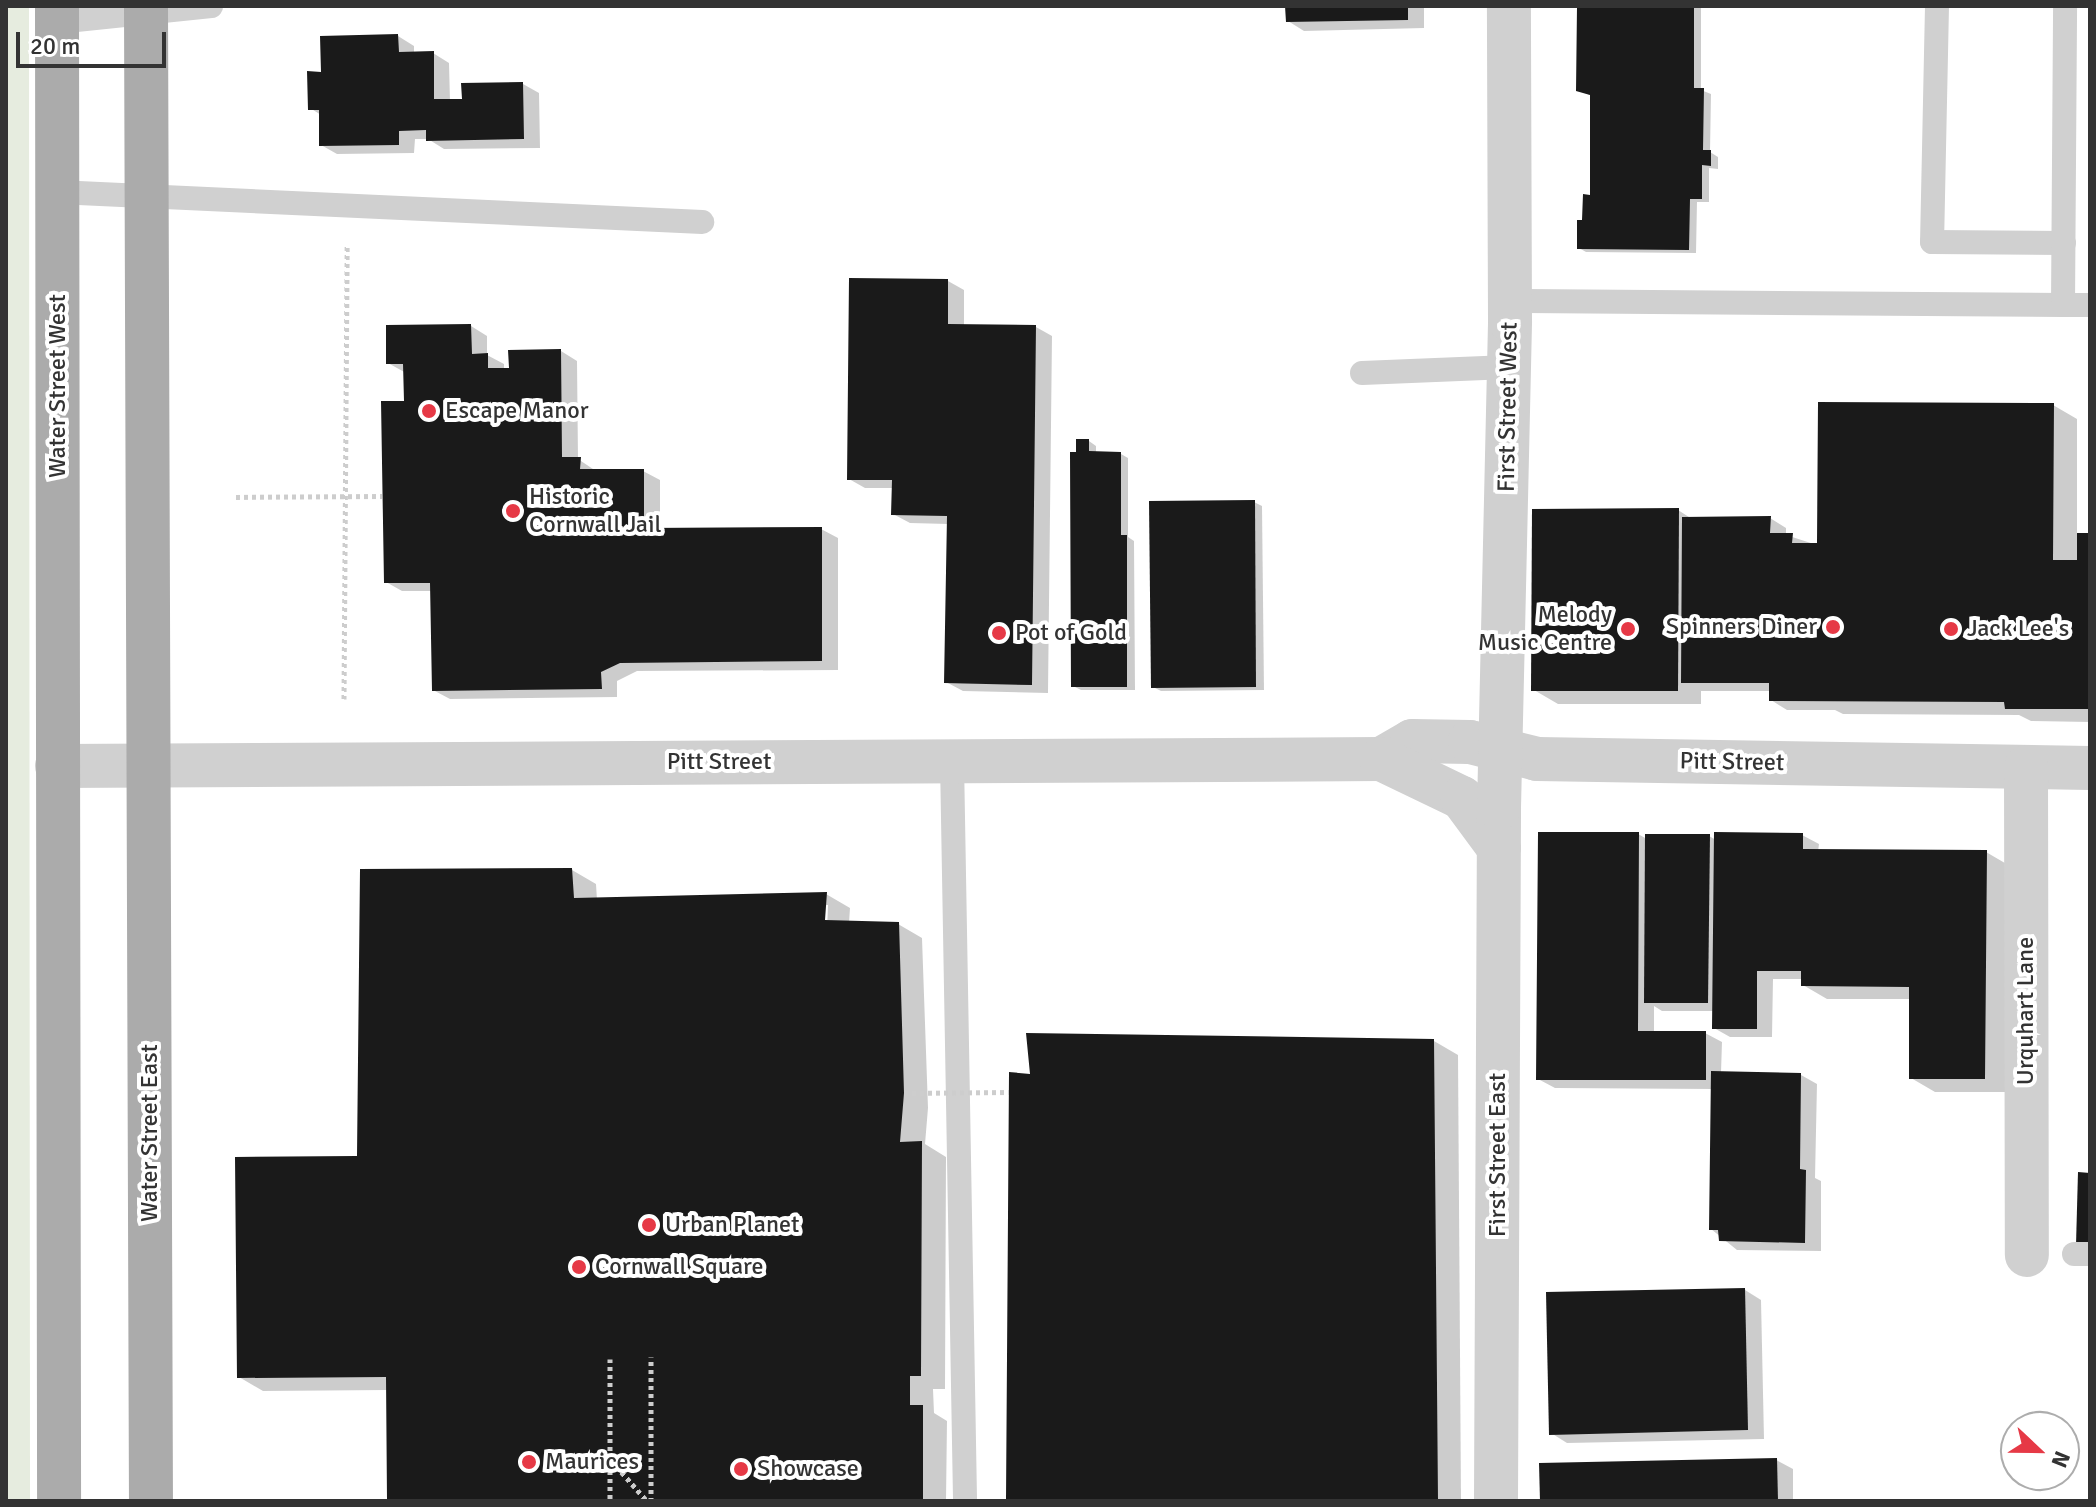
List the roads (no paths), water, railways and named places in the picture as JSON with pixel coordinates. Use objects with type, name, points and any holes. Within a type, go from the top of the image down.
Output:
[{"type":"main road","points":[[146,9],[147,765]]},
{"type":"main road","name":"Water Street West","points":[[57,14],[57,766]]},
{"type":"main road","name":"Water Street East","points":[[147,765],[151,1501]]},
{"type":"main road","points":[[57,766],[59,1501]]},
{"type":"street","name":"First Street West","points":[[1499,828],[1510,301],[1509,6]]},
{"type":"street","name":"Pitt Street","points":[[1381,759],[1412,741],[1470,742],[1537,759],[2090,768]]},
{"type":"street","name":"Pitt Street","points":[[57,766],[1381,759],[1462,798],[1499,828]]},
{"type":"street","name":"Urquhart Lane","points":[[2026,767],[2027,1255]]},
{"type":"street","name":"First Street East","points":[[1496,1501],[1499,828]]},
{"type":"lane","points":[[57,14],[211,6]]},
{"type":"lane","points":[[1937,6],[1932,242],[2064,243]]},
{"type":"lane","points":[[2063,305],[2065,6]]},
{"type":"lane","points":[[57,192],[147,199],[702,222]]},
{"type":"lane","points":[[1510,301],[2090,305]]},
{"type":"lane","points":[[1362,373],[1509,367]]},
{"type":"lane","points":[[952,761],[965,1501]]},
{"type":"place","name":"Escape Manor","points":[[429,411]]},
{"type":"place","name":"Historic Cornwall Jail","points":[[513,511]]},
{"type":"place","name":"Spinners Diner","points":[[1833,627]]},
{"type":"place","name":"Melody Music Centre","points":[[1628,629]]},
{"type":"place","name":"Jack Lee's","points":[[1951,629]]},
{"type":"place","name":"Pot of Gold","points":[[999,633]]},
{"type":"place","name":"Urban Planet","points":[[649,1225]]},
{"type":"place","name":"Cornwall Square","points":[[579,1267]]},
{"type":"place","name":"Maurices","points":[[529,1462]]},
{"type":"place","name":"Showcase","points":[[741,1469]]}]
